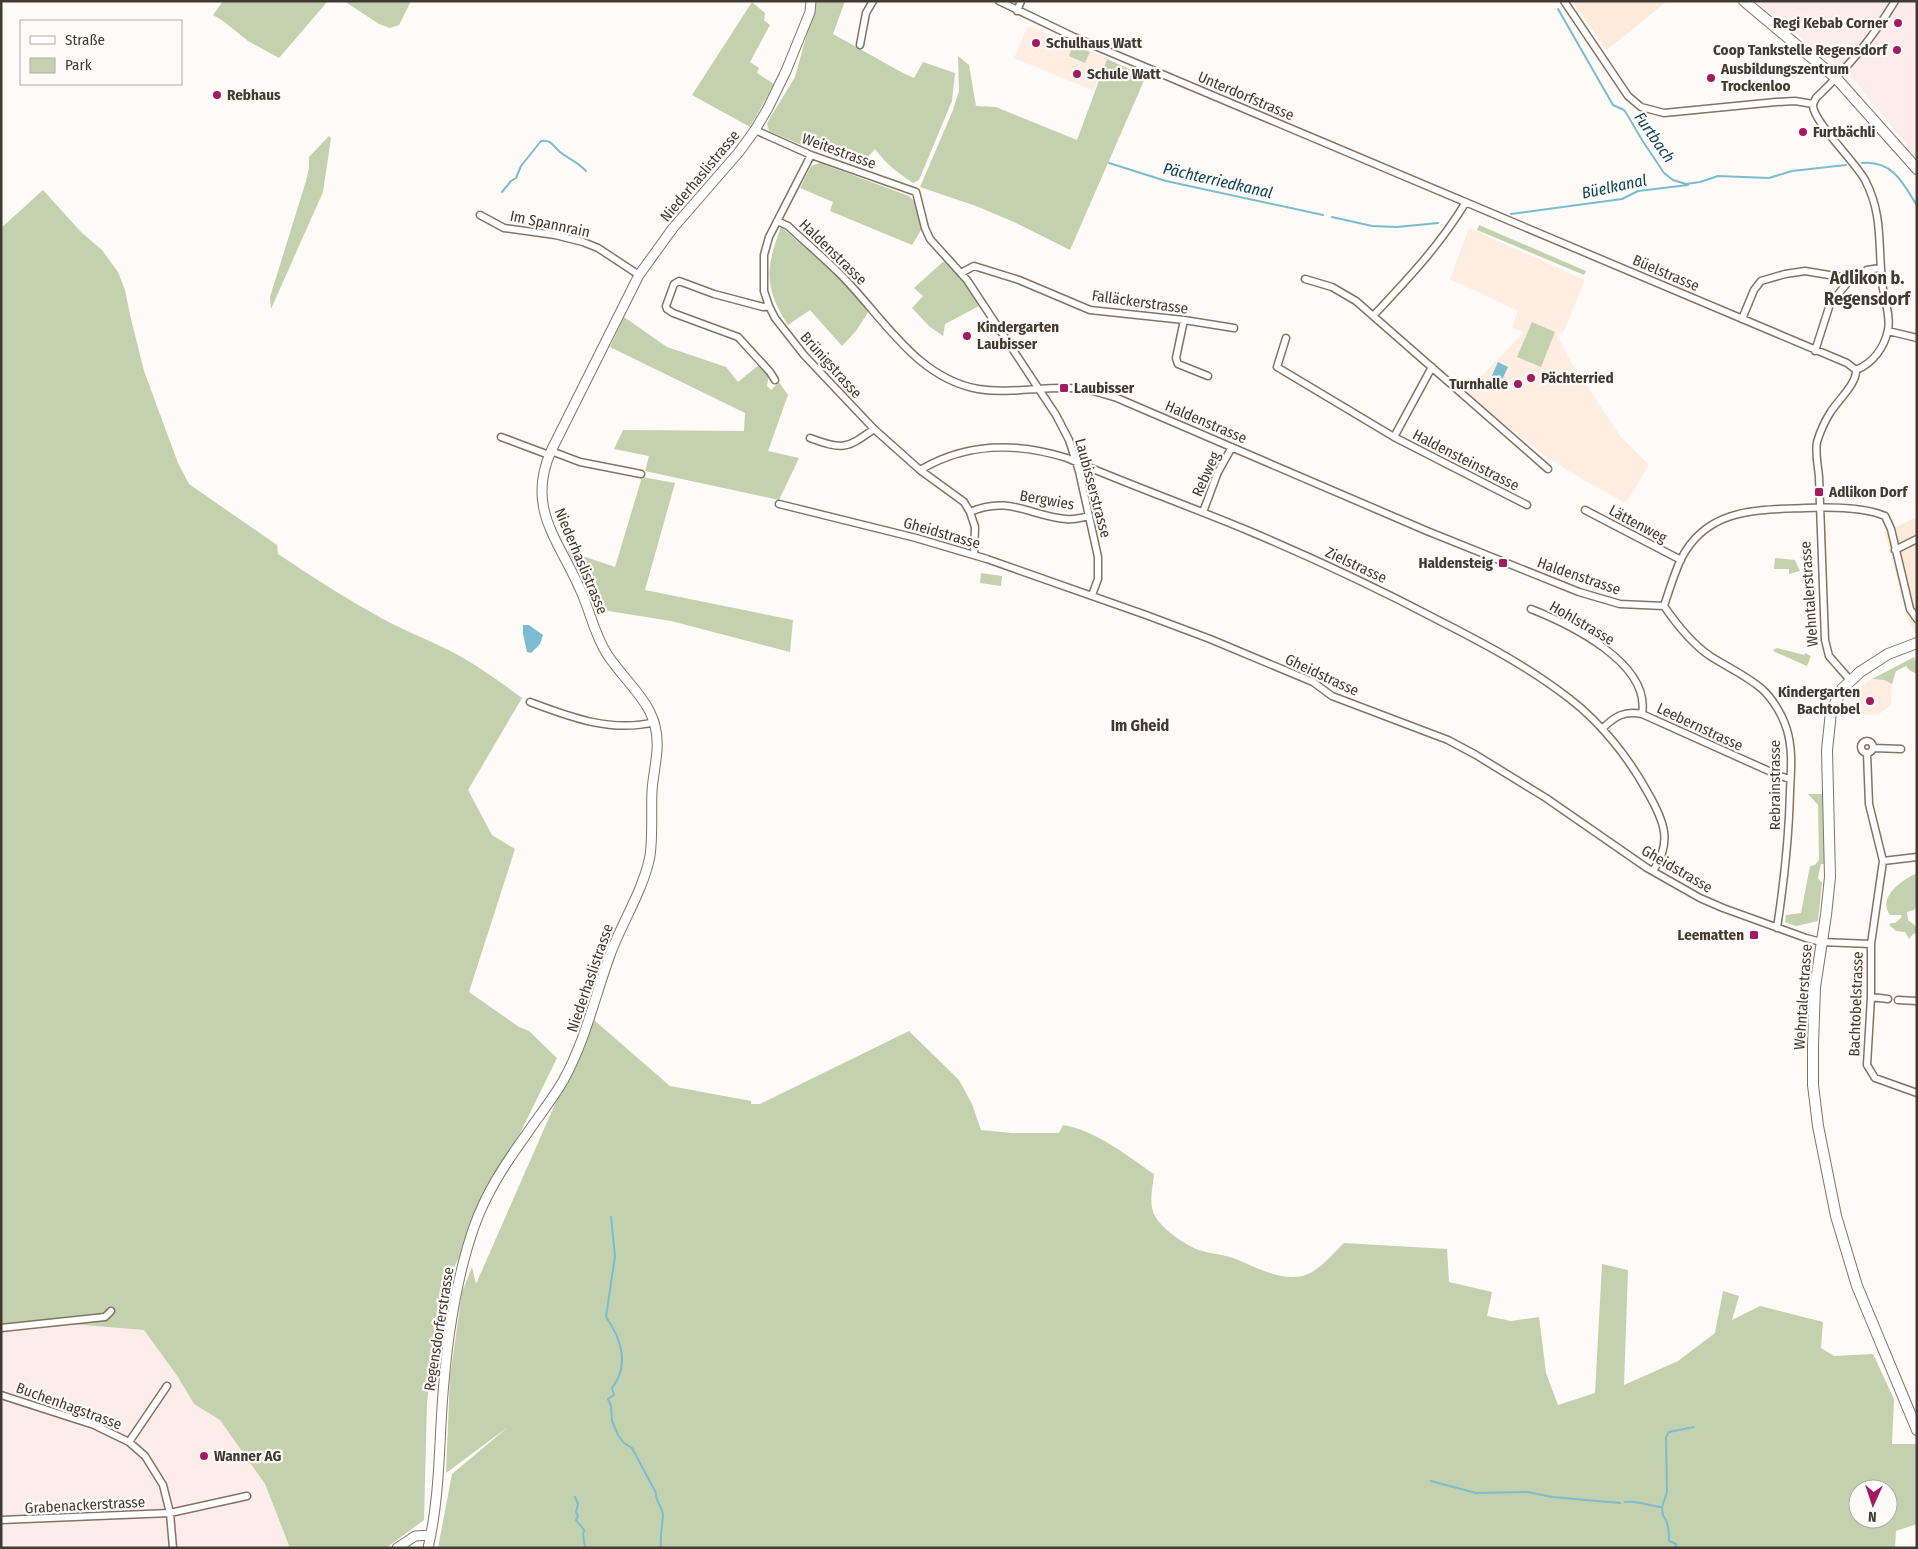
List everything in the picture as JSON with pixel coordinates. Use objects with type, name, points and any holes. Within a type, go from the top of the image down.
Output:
[{"type":"main road","points":[[1744,1],[1836,78],[1917,169]]},
{"type":"main road","points":[[1850,680],[1870,664],[1888,654],[1917,643]]},
{"type":"main road","name":"Wehntalerstrasse","points":[[1850,680],[1837,698],[1831,712],[1828,730],[1830,877],[1813,1019],[1813,1086],[1826,1172],[1836,1216],[1857,1286],[1917,1430]]},
{"type":"street","name":"Niederhaslistrasse","points":[[529,1131],[554,1096],[586,1033],[610,956],[647,867],[651,843],[653,780],[657,751],[654,722],[646,702],[601,644],[581,591],[547,522],[543,508],[541,483],[550,453],[639,275],[668,234],[755,130],[786,71],[810,12],[811,1]]},
{"type":"street","points":[[860,44],[866,13],[873,1]]},
{"type":"street","name":"Unterdorfstrasse","points":[[999,1],[1074,37],[1466,202]]},
{"type":"street","points":[[1017,11],[1021,1]]},
{"type":"street","points":[[1564,1],[1628,96],[1641,107],[1664,113],[1776,102],[1813,104],[1816,98],[1868,42],[1895,1]]},
{"type":"street","name":"Wehntalerstrasse","points":[[1813,104],[1815,112],[1824,126],[1860,172],[1872,195],[1878,213],[1880,268],[1888,314],[1888,331],[1884,343],[1876,355],[1856,370],[1855,379],[1828,415],[1817,442],[1826,649],[1834,663],[1850,680]]},
{"type":"street","name":"Weitestrasse","points":[[755,130],[811,155],[916,192]]},
{"type":"street","name":"Brünigstrasse","points":[[811,155],[769,237],[764,255],[764,282],[769,306],[775,318],[804,355],[874,429],[920,470],[964,502],[970,512]]},
{"type":"street","name":"Laubisserstrasse","points":[[916,192],[925,228],[930,239],[962,273],[1040,389],[1064,430],[1077,462],[1099,568],[1098,579],[1092,595]]},
{"type":"street","points":[[1373,316],[1436,247],[1466,202]]},
{"type":"street","name":"Büelstrasse","points":[[1466,202],[1847,363],[1856,370]]},
{"type":"street","name":"Im Spannrain","points":[[480,215],[504,228],[572,239],[598,248],[639,275]]},
{"type":"street","name":"Haldenstrasse","points":[[777,221],[788,226],[841,275],[908,350],[933,370],[956,382],[976,389],[1007,392],[1071,388],[1093,391],[1117,398],[1475,551],[1579,592],[1620,604],[1664,606]]},
{"type":"street","name":"Falläckerstrasse","points":[[962,273],[974,266],[1019,280],[1090,310],[1184,320],[1234,328]]},
{"type":"street","points":[[1815,351],[1830,304],[1849,281],[1862,276],[1868,270],[1880,268]]},
{"type":"street","points":[[1742,319],[1754,290],[1761,281],[1785,274],[1805,271],[1846,278],[1849,281]]},
{"type":"street","points":[[1305,279],[1332,287],[1356,301],[1548,470]]},
{"type":"street","points":[[769,306],[722,296],[679,281],[674,284],[666,306],[672,313],[738,337],[775,380]]},
{"type":"street","points":[[1184,320],[1176,358],[1178,364],[1208,376]]},
{"type":"street","points":[[1888,331],[1917,338]]},
{"type":"street","name":"Haldensteinstrasse","points":[[1286,338],[1277,367],[1394,437],[1527,505]]},
{"type":"street","name":"Haldensteinstrasse","points":[[1394,437],[1432,367]]},
{"type":"street","points":[[810,438],[841,447],[852,445],[874,429]]},
{"type":"street","points":[[500,437],[580,462],[641,474]]},
{"type":"street","name":"Rebweg","points":[[1203,512],[1218,472],[1232,447]]},
{"type":"street","name":"Zielstrasse","points":[[920,470],[934,461],[960,451],[985,448],[1024,448],[1048,452],[1203,512],[1332,568],[1458,630],[1531,670],[1572,700],[1602,730],[1625,757],[1638,775],[1661,815],[1665,838],[1661,857],[1653,871]]},
{"type":"street","name":"Gheidstrasse","points":[[779,504],[916,538],[974,555],[1092,595],[1313,682],[1332,696],[1448,740],[1513,777],[1673,884],[1723,908],[1821,942]]},
{"type":"street","name":"Bergwies","points":[[970,512],[987,506],[1004,505],[1063,519],[1089,516]]},
{"type":"street","points":[[1664,606],[1681,560],[1689,547],[1710,526],[1732,515],[1756,510],[1819,508],[1870,511],[1885,516],[1915,618]]},
{"type":"street","name":"Lättenweg","points":[[1584,510],[1681,560]]},
{"type":"street","points":[[970,512],[975,528],[974,555]]},
{"type":"street","points":[[1895,550],[1917,539]]},
{"type":"street","name":"Rebrainstrasse","points":[[1664,606],[1698,647],[1752,680],[1764,690],[1780,714],[1787,731],[1791,753],[1790,779],[1785,876],[1777,928]]},
{"type":"street","name":"Hohlstrasse","points":[[1531,609],[1550,616],[1605,648],[1618,659],[1635,681],[1642,705],[1642,714]]},
{"type":"street","points":[[530,702],[573,718],[596,724],[630,725],[654,722]]},
{"type":"street","name":"Leebernstrasse","points":[[1602,730],[1617,716],[1626,712],[1642,714],[1790,779]]},
{"type":"street","name":"Bachtobelstrasse","points":[[1874,748],[1871,742],[1867,741],[1863,742],[1861,748],[1867,754],[1869,804],[1884,861],[1871,944],[1871,997],[1867,1065],[1875,1078],[1917,1093]]},
{"type":"street","points":[[1867,754],[1874,748],[1901,750]]},
{"type":"street","points":[[1884,861],[1917,856]]},
{"type":"street","name":"Bachtobelstrasse","points":[[1821,942],[1871,944]]},
{"type":"street","points":[[1871,997],[1888,999]]},
{"type":"street","points":[[1898,1000],[1917,1001]]},
{"type":"street","name":"Regensdorferstrasse","points":[[428,1548],[438,1484],[444,1377],[451,1326],[466,1252],[478,1214],[493,1184],[529,1131]]},
{"type":"street","points":[[1,1328],[105,1317],[111,1312]]},
{"type":"street","points":[[129,1442],[167,1386]]},
{"type":"street","name":"Buchenhagstrasse","points":[[1,1395],[94,1425],[129,1442],[144,1456],[163,1485],[170,1513],[173,1548]]},
{"type":"street","name":"Grabenackerstrasse","points":[[1,1520],[170,1513],[247,1496]]},
{"type":"street","points":[[397,1548],[415,1536],[431,1535]]},
{"type":"shaded area","points":[[1572,1],[1667,1],[1607,50]]},
{"type":"shaded area","points":[[1755,1],[1917,1],[1917,158],[1854,80]]},
{"type":"shaded area","name":"Schule Watt","points":[[1028,26],[1107,58],[1094,91],[1014,58]]},
{"type":"shaded area","name":"Pächterried","points":[[1469,228],[1585,280],[1563,333],[1557,335],[1571,362],[1621,437],[1649,465],[1626,503],[1548,458],[1465,394],[1524,332],[1512,328],[1518,311],[1450,279]]},
{"type":"shaded area","points":[[1917,517],[1916,635],[1907,616],[1885,532]]},
{"type":"shaded area","points":[[1870,679],[1884,680],[1892,684],[1891,705],[1878,715],[1858,714],[1857,693]]},
{"type":"shaded area","points":[[71,1324],[144,1330],[178,1377],[194,1404],[220,1420],[265,1484],[290,1548],[1,1548],[1,1330]]},
{"type":"green space","points":[[223,1],[328,1],[279,58],[248,41],[213,15]]},
{"type":"green space","points":[[344,1],[411,1],[399,25],[390,28],[379,24]]},
{"type":"green space","points":[[816,1],[845,1],[833,34],[903,73],[914,78],[923,62],[955,73],[952,101],[919,180],[913,183],[897,172],[875,149],[860,166],[836,148],[809,139],[804,146],[769,131],[767,123],[795,77]]},
{"type":"green space","points":[[752,2],[765,13],[764,20],[770,25],[750,62],[759,68],[757,73],[774,84],[750,127],[692,95]]},
{"type":"green space","points":[[1073,45],[1090,52],[1085,63],[1069,56]]},
{"type":"green space","points":[[958,56],[969,65],[976,106],[996,107],[1077,140],[1107,59],[1146,76],[1070,250],[1014,222],[976,206],[920,187],[953,110],[959,91]]},
{"type":"green space","points":[[329,136],[331,138],[323,192],[271,309],[270,297],[306,181],[309,157]]},
{"type":"green space","points":[[820,163],[909,196],[918,205],[921,230],[912,245],[830,211],[833,202],[800,188],[811,166]]},
{"type":"green space","points":[[43,190],[81,232],[102,250],[118,272],[125,290],[144,371],[178,463],[189,484],[277,545],[278,554],[356,604],[475,665],[522,698],[468,790],[492,835],[515,849],[469,992],[519,1027],[529,1031],[557,1058],[443,1290],[427,1402],[424,1520],[386,1548],[290,1548],[265,1484],[220,1420],[194,1404],[178,1377],[144,1330],[71,1324],[1,1330],[1,228]]},
{"type":"green space","points":[[1479,225],[1586,271],[1584,275],[1477,230]]},
{"type":"green space","points":[[781,227],[838,277],[869,311],[856,331],[842,346],[810,310],[788,325],[780,312],[771,288],[770,266]]},
{"type":"green space","points":[[946,259],[968,284],[981,305],[945,324],[943,336],[929,326],[912,308],[923,296],[914,288]]},
{"type":"green space","points":[[624,317],[667,347],[726,367],[738,382],[760,364],[769,374],[767,386],[771,390],[779,382],[788,395],[768,451],[799,458],[779,500],[645,471],[649,456],[614,449],[623,430],[744,431],[745,413],[610,347]]},
{"type":"green space","points":[[1532,322],[1555,332],[1541,367],[1517,357]]},
{"type":"green space","points":[[642,477],[675,483],[645,590],[793,620],[790,652],[671,621],[596,609],[568,551],[615,567]]},
{"type":"green space","points":[[1775,558],[1795,560],[1800,571],[1789,574],[1789,569],[1774,569]]},
{"type":"green space","points":[[981,573],[1002,576],[1001,586],[980,583]]},
{"type":"green space","points":[[1777,648],[1804,655],[1805,653],[1811,656],[1807,666],[1773,650]]},
{"type":"green space","points":[[1914,657],[1917,663],[1917,674],[1906,666],[1896,671],[1892,684],[1884,680],[1872,679]]},
{"type":"green space","points":[[1808,794],[1826,794],[1824,864],[1821,864],[1818,878],[1822,883],[1818,921],[1796,926],[1785,922],[1786,915],[1801,913],[1810,866],[1815,865],[1819,860],[1818,805]]},
{"type":"green space","points":[[1917,873],[1917,906],[1914,910],[1907,912],[1908,920],[1917,927],[1917,933],[1913,934],[1909,939],[1905,932],[1896,931],[1889,925],[1902,917],[1901,915],[1890,915],[1887,902],[1889,896],[1898,885]]},
{"type":"green space","points":[[594,1020],[670,1086],[751,1101],[751,1104],[760,1104],[909,1031],[959,1080],[972,1104],[981,1130],[1012,1133],[1059,1133],[1063,1125],[1076,1128],[1099,1138],[1154,1174],[1151,1201],[1155,1216],[1174,1236],[1199,1250],[1233,1258],[1276,1275],[1293,1277],[1302,1276],[1314,1271],[1344,1243],[1447,1249],[1449,1282],[1492,1292],[1487,1316],[1511,1321],[1539,1317],[1546,1373],[1558,1405],[1595,1393],[1602,1264],[1628,1270],[1624,1385],[1678,1361],[1715,1333],[1723,1291],[1739,1296],[1732,1320],[1760,1306],[1823,1322],[1821,1348],[1834,1356],[1873,1354],[1894,1399],[1892,1444],[1917,1444],[1917,1524],[1896,1531],[1895,1548],[438,1548],[452,1474],[508,1427],[446,1473],[450,1377],[462,1292],[472,1267],[476,1284]]},
{"type":"water","points":[[1498,362],[1508,367],[1500,384],[1490,380]]},
{"type":"water","points":[[523,625],[529,625],[543,635],[540,644],[531,653],[527,652]]},
{"type":"waterway","name":"Furtbach","points":[[1558,9],[1613,105],[1624,110],[1664,173],[1673,180],[1686,184],[1718,176],[1769,178],[1792,171],[1846,165]]},
{"type":"waterway","points":[[502,192],[516,178],[521,166],[541,141],[550,142],[560,152],[586,171]]},
{"type":"waterway","name":"Pächterriedkanal","points":[[1109,163],[1166,181],[1323,215]]},
{"type":"waterway","name":"Furtbach","points":[[1862,163],[1873,163],[1890,169],[1902,182],[1917,206]]},
{"type":"waterway","name":"Büelkanal","points":[[1511,214],[1622,199],[1638,191],[1688,185]]},
{"type":"waterway","name":"Pächterriedkanal","points":[[1332,217],[1372,226],[1397,227],[1438,223]]},
{"type":"waterway","points":[[611,1217],[615,1256],[606,1317],[616,1334],[622,1361],[618,1379],[612,1388],[614,1395],[608,1399],[611,1406],[612,1421],[618,1435],[624,1443],[632,1448],[656,1493],[663,1515],[661,1548]]},
{"type":"waterway","points":[[1675,1548],[1676,1544],[1669,1541],[1668,1524],[1663,1516],[1662,1507],[1667,1492],[1666,1437],[1669,1432],[1694,1427]]},
{"type":"waterway","points":[[1431,1481],[1476,1493],[1528,1492],[1552,1497],[1620,1503]]},
{"type":"waterway","points":[[575,1497],[578,1504],[576,1520],[584,1530],[585,1548]]},
{"type":"waterway","points":[[1625,1502],[1661,1507]]},
{"type":"place","name":"Regi Kebab Corner","points":[[1898,23]]},
{"type":"place","name":"Schulhaus Watt","points":[[1036,43]]},
{"type":"place","name":"Coop Tankstelle Regensdorf","points":[[1897,50]]},
{"type":"place","name":"Schule Watt","points":[[1077,74]]},
{"type":"place","name":"Ausbildungszentrum Trockenloo","points":[[1711,78]]},
{"type":"place","name":"Rebhaus","points":[[217,95]]},
{"type":"place","name":"Furtbächli","points":[[1803,132]]},
{"type":"place","name":"Kindergarten Laubisser","points":[[967,336]]},
{"type":"place","name":"Pächterried","points":[[1531,378]]},
{"type":"place","name":"Turnhalle","points":[[1518,384]]},
{"type":"place","name":"Laubisser","points":[[1064,388]]},
{"type":"place","name":"Adlikon Dorf","points":[[1819,492]]},
{"type":"place","name":"Haldensteig","points":[[1503,563]]},
{"type":"place","name":"Kindergarten Bachtobel","points":[[1870,701]]},
{"type":"place","name":"Leematten","points":[[1754,935]]},
{"type":"place","name":"Wanner AG","points":[[204,1456]]},
{"type":"district","name":"Adlikon b. Regensdorf","points":[[1867,288]]},
{"type":"district","name":"Im Gheid","points":[[1140,725]]}]
